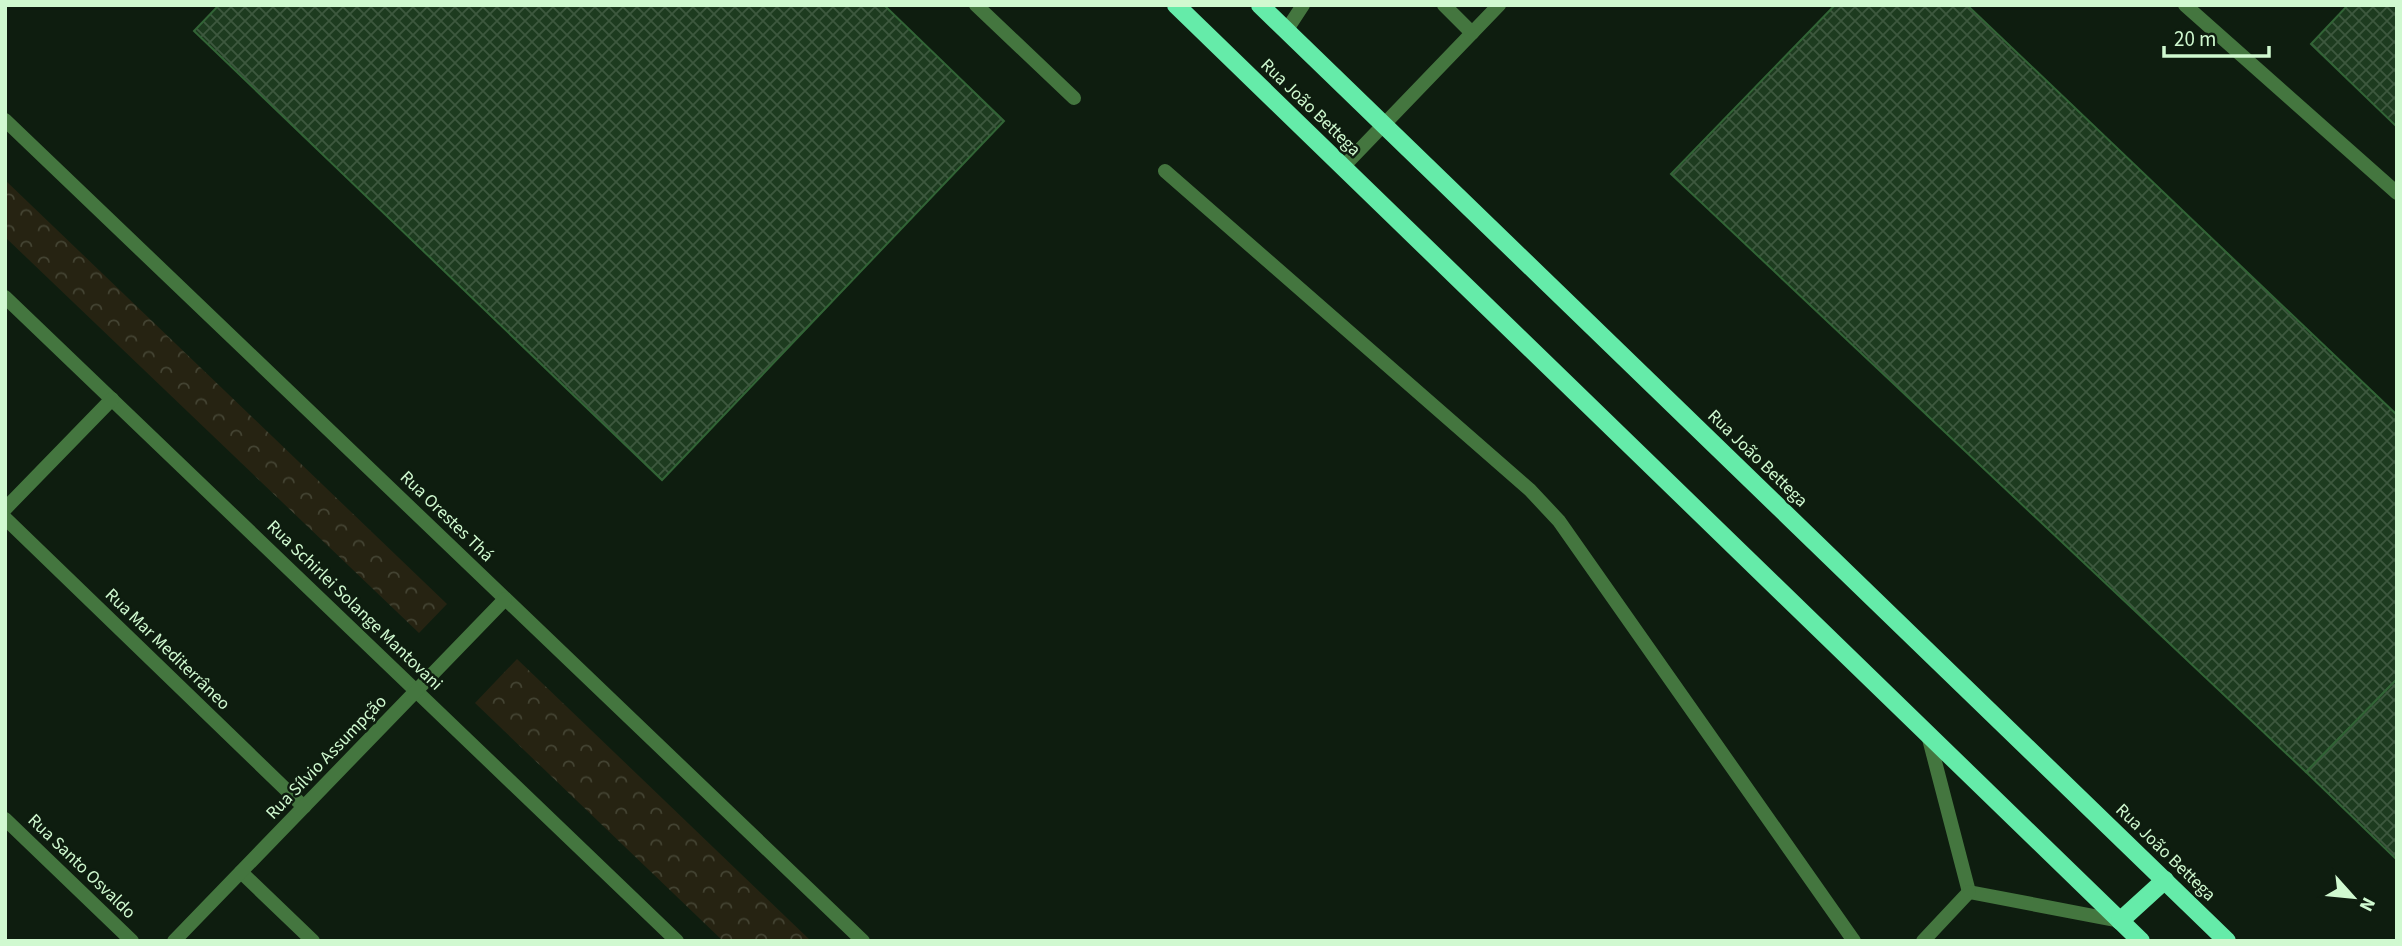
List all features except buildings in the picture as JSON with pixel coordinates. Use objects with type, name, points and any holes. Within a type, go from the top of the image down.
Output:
[{"type":"main road","name":"Rua João Bettega","points":[[1176,5],[2141,941]]},
{"type":"main road","name":"Rua João Bettega","points":[[1260,5],[2227,941]]},
{"type":"main road","points":[[2120,921],[2165,880]]},
{"type":"street","points":[[976,5],[1074,98]]},
{"type":"street","points":[[1286,31],[1303,5]]},
{"type":"street","points":[[1444,5],[1472,33]]},
{"type":"street","points":[[1343,167],[1499,5]]},
{"type":"street","points":[[2185,5],[2397,193]]},
{"type":"street","name":"Rua Orestes Thá","points":[[5,120],[863,941]]},
{"type":"street","points":[[1165,170],[1530,490],[1559,521],[1854,941]]},
{"type":"street","name":"Rua Schirlei Solange Mantovani","points":[[5,297],[677,941]]},
{"type":"street","points":[[5,509],[111,399]]},
{"type":"street","name":"Rua Mar Mediterrâneo","points":[[5,518],[304,807]]},
{"type":"street","name":"Rua Sílvio Assumpção","points":[[174,941],[505,599]]},
{"type":"street","points":[[1928,734],[1969,892]]},
{"type":"street","name":"Rua Santo Osvaldo","points":[[5,819],[132,941]]},
{"type":"street","points":[[241,872],[313,941]]},
{"type":"street","points":[[1969,892],[2120,921]]},
{"type":"street","points":[[1923,941],[1969,892]]},
{"type":"green space","points":[[5,180],[447,604],[419,633],[5,237]]},
{"type":"green space","points":[[517,659],[811,941],[723,941],[475,703]]}]
